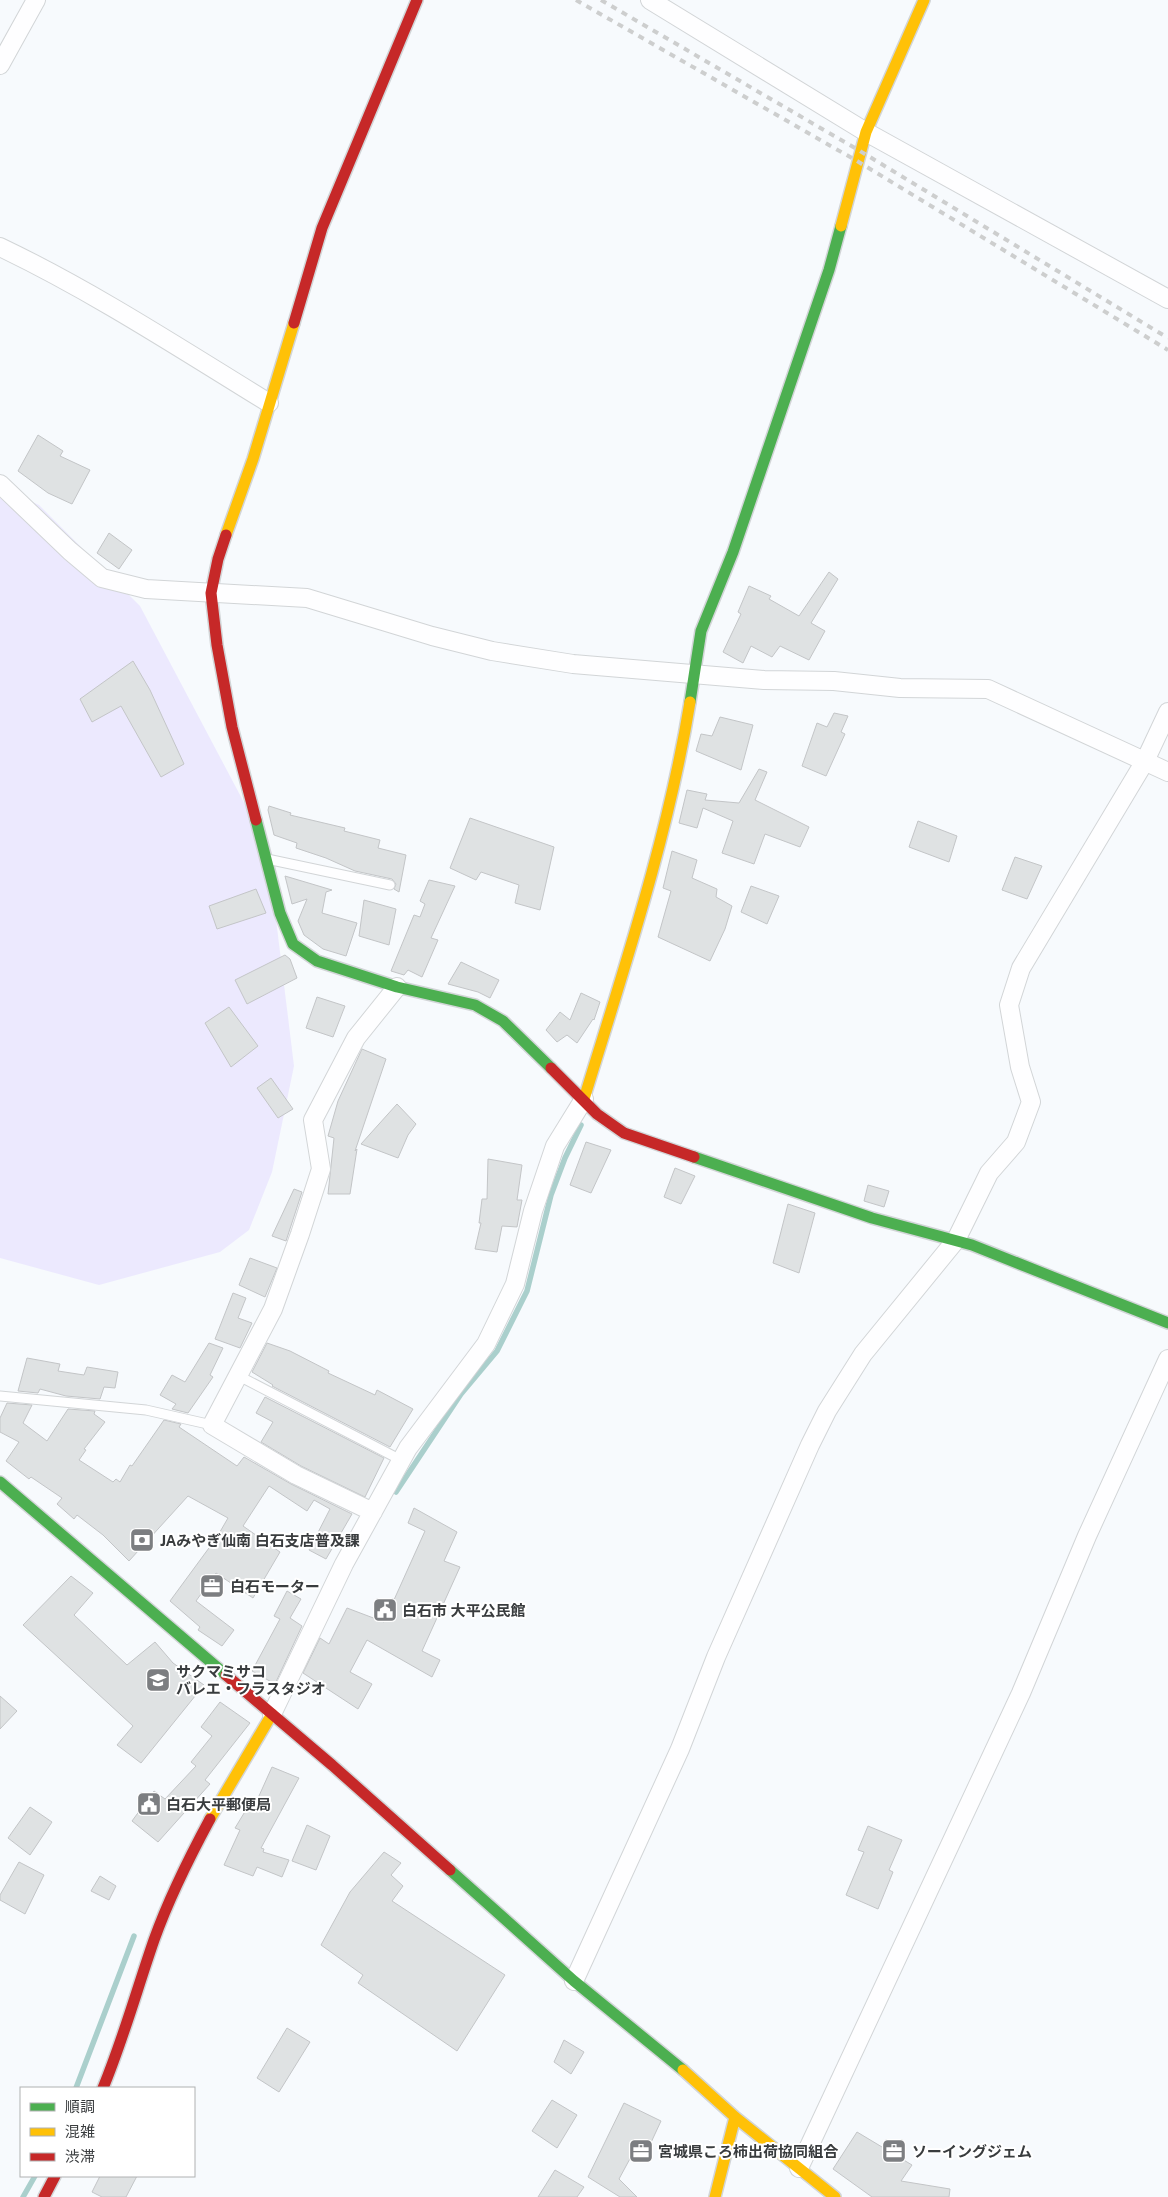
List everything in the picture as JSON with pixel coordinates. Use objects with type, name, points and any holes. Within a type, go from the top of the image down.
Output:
[{"type":"street","points":[[0,64],[36,0]]},
{"type":"street","points":[[417,0],[322,228],[253,459],[218,559],[211,594],[217,645],[232,727],[280,913],[293,944],[318,962],[397,987],[475,1005],[503,1021],[584,1098],[597,1114],[624,1133],[872,1218],[956,1240],[1168,1323]]},
{"type":"street","points":[[650,0],[866,132],[1168,299]]},
{"type":"street","points":[[103,2087],[119,2052],[144,1967],[183,1868],[212,1814],[272,1714],[344,1564],[401,1460],[486,1344],[515,1284],[533,1211],[554,1146],[584,1098],[647,894],[682,751],[701,631],[733,552],[829,270],[866,132],[924,0]]},
{"type":"street","points":[[0,247],[82,289],[269,404]]},
{"type":"street","points":[[0,484],[70,551],[102,578],[146,589],[307,598],[432,636],[492,651],[573,664],[693,676],[834,681],[900,688],[988,689],[1168,772]]},
{"type":"street","points":[[574,1981],[680,1750],[716,1657],[810,1445],[827,1411],[864,1354],[956,1240],[989,1173],[1016,1142],[1031,1102],[1020,1067],[1009,1005],[1021,968],[1145,761],[1168,712]]},
{"type":"street","points":[[373,1512],[296,1475],[212,1425],[237,1375],[274,1309],[321,1170],[313,1120],[356,1038],[397,987]]},
{"type":"street","points":[[799,2168],[1021,1693],[1087,1536],[1168,1359]]},
{"type":"street","points":[[0,1482],[272,1714],[574,1981],[678,2065],[735,2117],[835,2197]]},
{"type":"street","points":[[715,2197],[735,2117]]},
{"type":"street","points":[[44,2197],[54,2177]]},
{"type":"lane","points":[[266,859],[390,885]]},
{"type":"lane","points":[[237,1375],[401,1460]]},
{"type":"lane","points":[[0,1396],[146,1410],[212,1425]]},
{"type":"shaded area","points":[[0,487],[39,505],[140,606],[267,846],[294,1066],[272,1172],[249,1230],[220,1252],[99,1285],[0,1258]]},
{"type":"building","points":[[38,435],[63,451],[60,456],[90,470],[72,504],[48,493],[18,471]]},
{"type":"building","points":[[109,533],[132,550],[119,569],[97,553]]},
{"type":"building","points":[[829,572],[838,579],[811,623],[825,631],[809,660],[780,646],[772,657],[751,646],[743,663],[723,652],[741,614],[738,612],[749,586],[771,596],[769,599],[799,616]]},
{"type":"building","points":[[133,661],[150,690],[184,764],[161,777],[121,706],[92,722],[80,699]]},
{"type":"building","points":[[834,713],[848,716],[841,732],[845,734],[826,776],[802,766],[817,723],[827,727]]},
{"type":"building","points":[[720,717],[753,725],[741,770],[696,751],[701,734],[712,736]]},
{"type":"building","points":[[759,769],[767,772],[755,800],[809,827],[800,847],[765,834],[754,864],[722,853],[733,821],[703,808],[697,828],[679,823],[687,790],[707,794],[705,800],[739,803]]},
{"type":"building","points":[[269,806],[291,813],[290,815],[345,828],[344,831],[380,840],[378,848],[406,855],[399,892],[394,889],[396,884],[392,879],[355,871],[326,858],[296,848],[297,843],[274,835],[268,810]]},
{"type":"building","points":[[470,818],[554,847],[540,910],[515,903],[519,885],[481,872],[476,880],[450,868]]},
{"type":"building","points":[[918,821],[957,836],[949,862],[909,847]]},
{"type":"building","points":[[672,851],[697,860],[692,878],[717,889],[716,897],[732,906],[725,929],[710,961],[658,937],[671,891],[663,888]]},
{"type":"building","points":[[1015,857],[1042,866],[1027,899],[1002,890]]},
{"type":"building","points":[[285,876],[332,890],[326,892],[322,913],[357,923],[346,956],[323,949],[304,935],[298,921],[307,899],[292,904]]},
{"type":"building","points":[[429,880],[455,886],[431,938],[438,940],[422,977],[408,970],[404,975],[391,971],[414,915],[420,917],[425,904],[420,901]]},
{"type":"building","points":[[751,886],[779,896],[767,924],[741,912]]},
{"type":"building","points":[[256,889],[266,913],[217,929],[209,906]]},
{"type":"building","points":[[364,900],[396,909],[389,945],[359,936]]},
{"type":"building","points":[[285,955],[290,959],[297,978],[247,1004],[235,980]]},
{"type":"building","points":[[461,962],[499,980],[490,998],[478,992],[448,984]]},
{"type":"building","points":[[581,993],[600,1002],[594,1020],[577,1043],[567,1035],[557,1042],[546,1030],[560,1012],[570,1020]]},
{"type":"building","points":[[317,997],[345,1006],[333,1037],[306,1028]]},
{"type":"building","points":[[229,1007],[258,1046],[231,1067],[205,1023]]},
{"type":"building","points":[[362,1049],[386,1059],[355,1151],[357,1149],[350,1194],[328,1194],[334,1138],[328,1136],[338,1101]]},
{"type":"building","points":[[271,1078],[293,1109],[278,1118],[257,1088]]},
{"type":"building","points":[[397,1104],[416,1124],[408,1135],[398,1158],[361,1144]]},
{"type":"building","points":[[586,1142],[611,1150],[591,1193],[570,1185]]},
{"type":"building","points":[[488,1159],[522,1165],[517,1200],[522,1200],[517,1227],[502,1226],[497,1252],[475,1249],[481,1223],[479,1223],[482,1199],[487,1199]]},
{"type":"building","points":[[675,1168],[695,1176],[681,1204],[664,1197]]},
{"type":"building","points":[[868,1185],[889,1191],[884,1207],[864,1201]]},
{"type":"building","points":[[294,1189],[302,1192],[286,1241],[272,1236]]},
{"type":"building","points":[[788,1204],[815,1213],[799,1273],[773,1263]]},
{"type":"building","points":[[250,1258],[277,1268],[265,1297],[239,1285]]},
{"type":"building","points":[[233,1293],[246,1298],[238,1318],[252,1323],[240,1348],[215,1339]]},
{"type":"building","points":[[209,1343],[223,1348],[210,1375],[213,1377],[188,1413],[172,1409],[176,1404],[160,1395],[172,1375],[185,1382]]},
{"type":"building","points":[[267,1343],[290,1351],[329,1371],[328,1373],[375,1395],[377,1390],[413,1409],[390,1447],[272,1386],[252,1372]]},
{"type":"building","points":[[27,1358],[60,1364],[58,1371],[84,1375],[87,1367],[118,1372],[115,1388],[104,1387],[100,1399],[66,1396],[40,1389],[38,1393],[18,1391]]},
{"type":"building","points":[[265,1397],[384,1458],[365,1497],[301,1466],[261,1442],[273,1422],[256,1413]]},
{"type":"building","points":[[7,1403],[32,1405],[23,1423],[47,1441],[68,1409],[95,1411],[94,1414],[105,1422],[84,1449],[86,1450],[79,1460],[113,1482],[116,1479],[120,1482],[130,1465],[132,1466],[164,1420],[181,1424],[179,1427],[237,1466],[244,1457],[291,1484],[352,1514],[326,1559],[309,1550],[330,1509],[314,1500],[307,1511],[269,1486],[243,1526],[280,1552],[253,1598],[216,1573],[196,1601],[234,1630],[222,1646],[198,1630],[200,1627],[170,1601],[217,1537],[228,1518],[188,1496],[129,1561],[103,1535],[77,1515],[74,1519],[57,1504],[62,1498],[31,1477],[29,1479],[6,1461],[19,1442],[0,1432],[0,1418]]},
{"type":"building","points":[[414,1508],[457,1532],[444,1561],[460,1567],[422,1651],[440,1660],[432,1677],[367,1640],[350,1672],[372,1684],[358,1709],[303,1673],[320,1638],[329,1644],[347,1608],[384,1622],[425,1531],[408,1523]]},
{"type":"building","points":[[71,1576],[93,1593],[74,1615],[127,1665],[155,1642],[173,1663],[204,1685],[141,1763],[117,1745],[133,1726],[23,1625]]},
{"type":"building","points":[[287,1591],[301,1599],[290,1618],[302,1626],[275,1684],[252,1671],[280,1619],[274,1616]]},
{"type":"building","points":[[0,1696],[17,1711],[0,1729]]},
{"type":"building","points":[[220,1702],[250,1723],[205,1780],[210,1784],[158,1842],[132,1821],[154,1791],[165,1799],[196,1766],[191,1762],[212,1736],[201,1727]]},
{"type":"building","points":[[272,1767],[299,1778],[261,1848],[264,1849],[263,1852],[289,1860],[282,1877],[257,1867],[253,1876],[224,1865],[240,1830],[235,1828],[249,1805],[254,1807]]},
{"type":"building","points":[[30,1807],[52,1822],[30,1855],[8,1838]]},
{"type":"building","points":[[307,1825],[330,1836],[316,1870],[292,1861]]},
{"type":"building","points":[[868,1826],[902,1840],[889,1870],[893,1872],[878,1909],[846,1895],[864,1852],[858,1850]]},
{"type":"building","points":[[384,1852],[401,1863],[391,1875],[403,1886],[392,1901],[505,1975],[457,2051],[358,1983],[363,1975],[321,1945],[350,1892]]},
{"type":"building","points":[[19,1862],[44,1875],[25,1914],[0,1900],[0,1895]]},
{"type":"building","points":[[100,1876],[116,1886],[109,1900],[91,1891]]},
{"type":"building","points":[[287,2028],[310,2042],[279,2092],[257,2078]]},
{"type":"building","points":[[564,2040],[584,2052],[571,2074],[554,2062]]},
{"type":"building","points":[[552,2100],[577,2115],[557,2148],[532,2131]]},
{"type":"building","points":[[624,2103],[661,2121],[648,2149],[639,2142],[619,2179],[637,2197],[620,2197],[588,2177]]},
{"type":"building","points":[[857,2132],[912,2165],[901,2181],[950,2189],[949,2197],[872,2197],[833,2169]]},
{"type":"building","points":[[555,2170],[584,2187],[577,2197],[538,2197]]},
{"type":"building","points":[[100,2177],[136,2177],[126,2197],[102,2197],[92,2192]]},
{"type":"waterway","points":[[396,1492],[461,1394],[497,1351],[527,1291],[551,1195],[565,1158],[581,1125]]},
{"type":"waterway","points":[[76,2087],[134,1936]]},
{"type":"waterway","points":[[23,2197],[34,2177]]},
{"type":"railway","points":[[576,0],[857,161],[1168,350]]},
{"type":"railway","points":[[601,0],[860,151],[1168,338]]},
{"type":"traffic: fast","points":[[690,702],[701,631],[733,552],[829,270],[841,226]]},
{"type":"traffic: fast","points":[[256,820],[280,913],[293,944],[317,961],[397,987],[475,1005],[503,1021],[551,1068]]},
{"type":"traffic: fast","points":[[694,1157],[872,1218],[972,1245],[1168,1323]]},
{"type":"traffic: fast","points":[[0,1482],[226,1675]]},
{"type":"traffic: fast","points":[[450,1870],[574,1981],[683,2070]]},
{"type":"traffic: slow","points":[[841,226],[866,132],[924,0]]},
{"type":"traffic: slow","points":[[226,535],[253,459],[294,323]]},
{"type":"traffic: slow","points":[[584,1099],[644,902],[670,803],[690,702]]},
{"type":"traffic: slow","points":[[210,1819],[272,1714]]},
{"type":"traffic: slow","points":[[683,2070],[735,2117],[835,2197]]},
{"type":"traffic: slow","points":[[715,2197],[735,2117]]},
{"type":"traffic: jam","points":[[294,323],[322,228],[417,0]]},
{"type":"traffic: jam","points":[[226,535],[218,559],[211,593],[217,645],[232,727],[256,820]]},
{"type":"traffic: jam","points":[[551,1068],[597,1114],[624,1133],[694,1157]]},
{"type":"traffic: jam","points":[[226,1675],[332,1765],[450,1870]]},
{"type":"traffic: jam","points":[[103,2087],[160,1924],[194,1848],[210,1819]]},
{"type":"traffic: jam","points":[[44,2197],[54,2177]]},
{"type":"place","name":"JAみやぎ仙南 白石支店普及課","points":[[142,1540]]},
{"type":"place","name":"白石モーター","points":[[212,1586]]},
{"type":"place","name":"白石市 大平公民館","points":[[385,1610]]},
{"type":"place","name":"サクマミサコ バレエ・フラスタジオ","points":[[158,1680]]},
{"type":"place","name":"白石大平郵便局","points":[[149,1804]]},
{"type":"place","name":"宮城県ころ柿出荷協同組合","points":[[641,2151]]},
{"type":"place","name":"ソーイングジェム","points":[[894,2151]]}]
